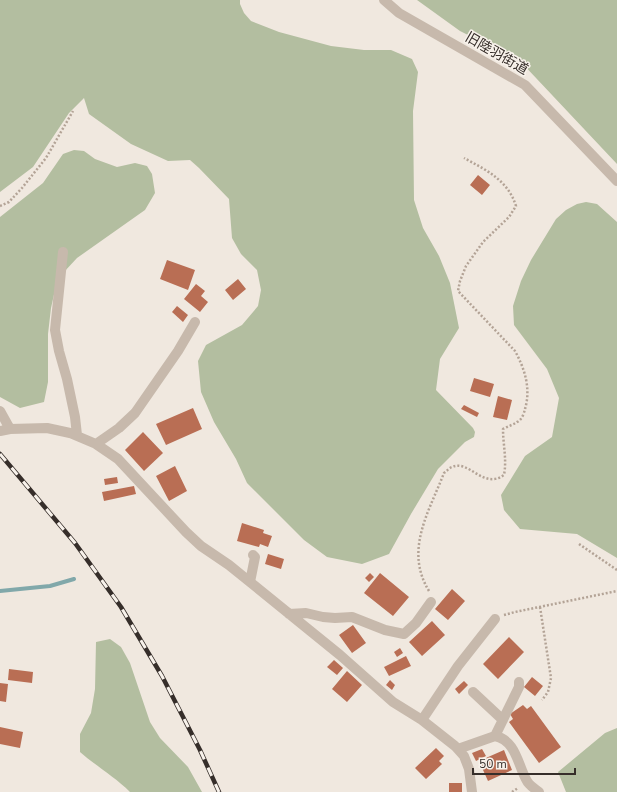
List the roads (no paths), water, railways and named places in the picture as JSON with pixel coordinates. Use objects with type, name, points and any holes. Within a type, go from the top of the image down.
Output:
[{"type":"street","name":"旧陸羽街道","points":[[384,0],[399,13],[525,85],[617,181]]},
{"type":"street","points":[[63,252],[55,330],[75,417],[77,435]]},
{"type":"street","points":[[96,444],[119,428],[135,413],[178,351],[195,322]]},
{"type":"street","points":[[0,411],[5,430],[47,428],[77,435],[96,444],[118,459],[186,532],[340,655],[393,702],[422,720],[458,749],[464,756],[469,769],[472,792]]},
{"type":"street","points":[[250,582],[255,557],[253,555]]},
{"type":"street","points":[[289,614],[306,613],[323,617],[352,617],[385,630],[404,634],[416,623],[431,602]]},
{"type":"street","points":[[422,720],[458,666],[495,619]]},
{"type":"street","points":[[495,736],[519,687],[519,682]]},
{"type":"street","points":[[473,692],[503,720]]},
{"type":"street","points":[[458,749],[495,736],[500,737],[510,745],[527,783],[539,792]]},
{"type":"waterway","points":[[0,591],[50,586],[74,579]]},
{"type":"railway","points":[[0,454],[75,543],[121,607],[162,676],[200,750],[219,792]]}]
